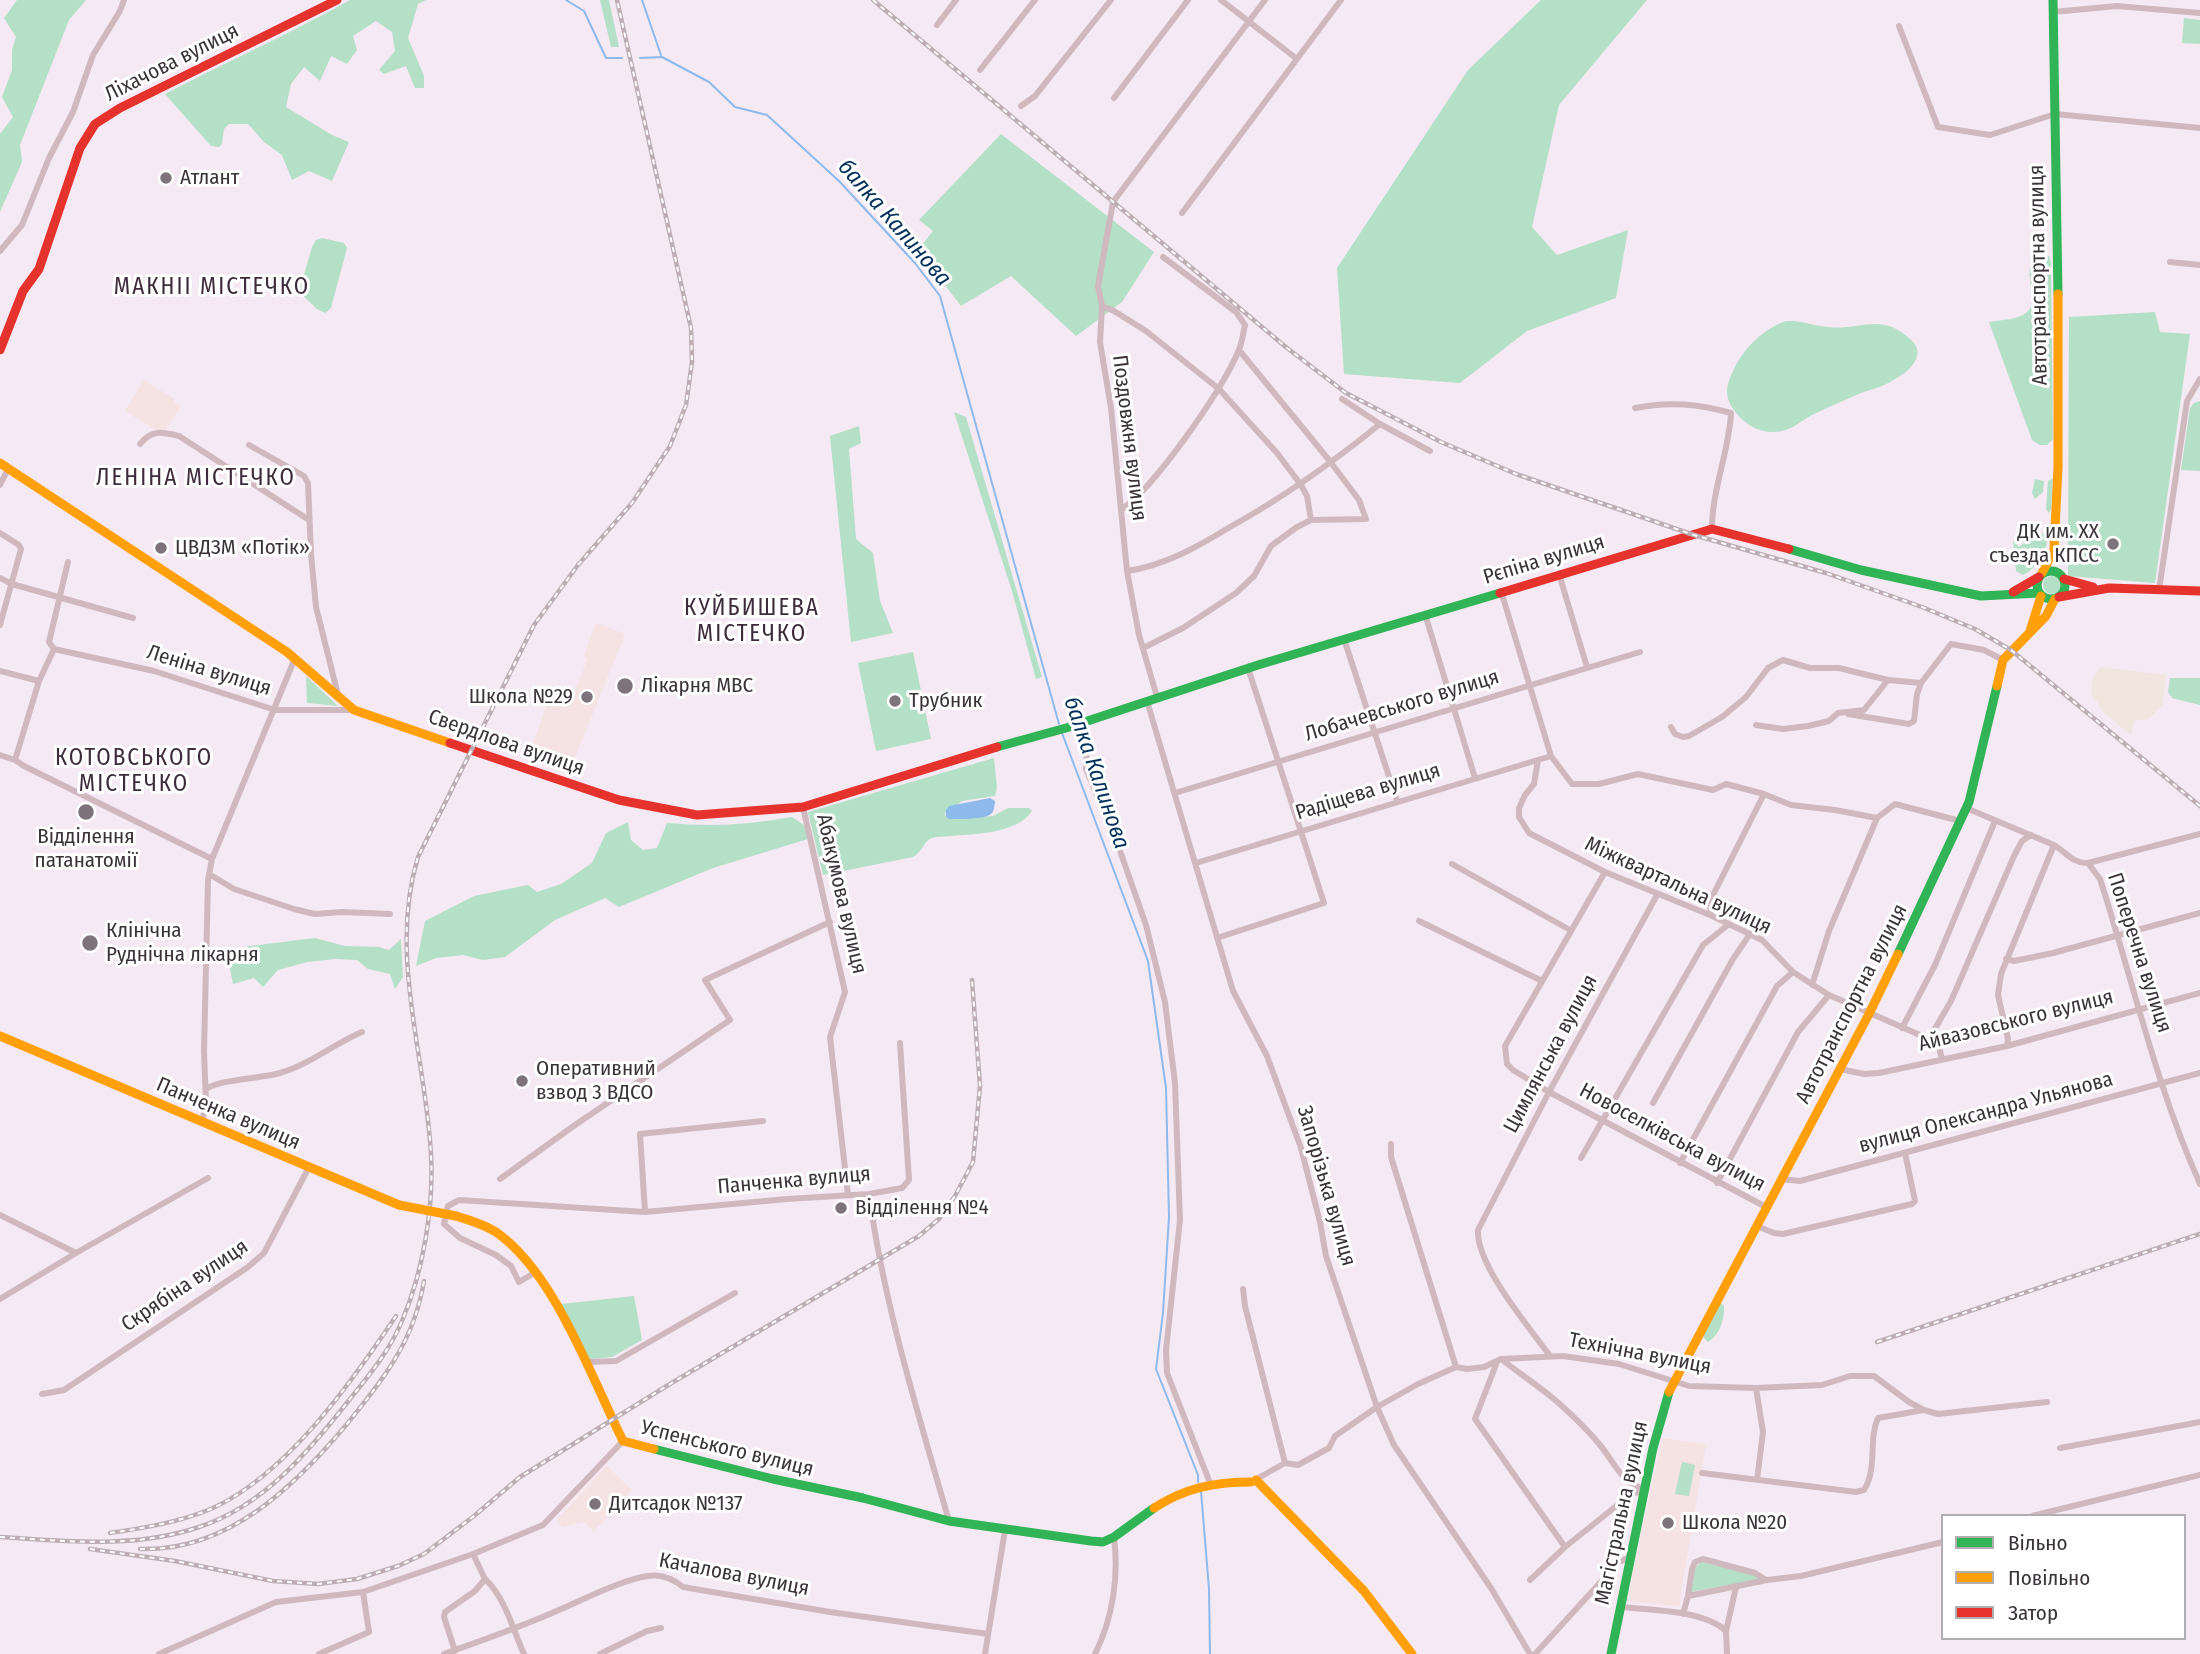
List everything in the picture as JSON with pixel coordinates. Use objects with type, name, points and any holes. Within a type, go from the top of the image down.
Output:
[{"type":"street","points":[[0,251],[22,225],[49,158],[73,112],[93,55],[124,0]]},
{"type":"street","name":"Ліхачова вулиця","points":[[0,350],[5,324],[38,269],[80,148],[95,124],[120,108],[337,0]]},
{"type":"street","points":[[937,25],[956,0]]},
{"type":"street","points":[[979,71],[1035,0]]},
{"type":"street","points":[[1021,106],[1035,96],[1111,0]]},
{"type":"street","points":[[1114,98],[1188,0]]},
{"type":"street","points":[[1221,0],[1297,59]]},
{"type":"street","name":"Поздовжня вулиця","points":[[1157,697],[1143,648],[1128,571],[1111,408],[1100,342],[1102,306],[1098,286],[1113,202],[1265,0]]},
{"type":"street","points":[[1182,213],[1341,0]]},
{"type":"street","name":"Автотранспортна вулиця","points":[[2053,0],[2059,468],[2054,550]]},
{"type":"street","points":[[2053,12],[2116,6],[2200,13]]},
{"type":"street","points":[[1899,26],[1938,127],[1990,135],[2055,114],[2200,128]]},
{"type":"street","points":[[1121,510],[1170,456],[1219,388],[1239,351],[1245,325],[1236,312],[1163,257]]},
{"type":"street","points":[[2170,262],[2200,265]]},
{"type":"street","points":[[1102,306],[1146,331],[1219,388],[1277,453],[1301,485],[1307,496],[1311,520]]},
{"type":"street","points":[[1143,648],[1183,628],[1236,593],[1254,576],[1271,545],[1297,527],[1311,520],[1366,519],[1359,500],[1332,463],[1239,351]]},
{"type":"street","points":[[2159,590],[2187,401],[2200,379]]},
{"type":"street","points":[[1342,400],[1430,451]]},
{"type":"street","points":[[1635,408],[1674,402],[1731,413],[1730,434],[1712,507],[1712,529]]},
{"type":"street","points":[[1128,571],[1146,568],[1206,542],[1301,485],[1380,424]]},
{"type":"street","points":[[140,444],[147,435],[154,432],[179,436],[309,520]]},
{"type":"street","points":[[249,445],[303,476],[308,484],[316,607],[339,697]]},
{"type":"street","points":[[0,495],[4,466]]},
{"type":"street","name":"Свердлова вулиця","points":[[4,466],[182,581],[295,659],[354,710],[619,800],[697,815],[803,807],[1005,744],[1066,728]]},
{"type":"street","name":"Рєпіна вулиця","points":[[1066,728],[1248,668],[1712,529],[1746,536],[1861,570],[1943,589],[1980,596],[2040,595]]},
{"type":"street","points":[[0,533],[21,549],[0,625]]},
{"type":"street","points":[[2030,632],[2040,595],[2036,585],[2054,550]]},
{"type":"street","points":[[2054,550],[2065,586],[2057,598]]},
{"type":"street","points":[[15,760],[39,681],[54,649],[49,642],[68,562]]},
{"type":"street","points":[[2004,595],[2029,584],[2049,570],[2089,587],[2200,591]]},
{"type":"street","points":[[1559,574],[1587,667]]},
{"type":"street","points":[[0,578],[12,584],[133,618]]},
{"type":"street","points":[[2040,595],[2049,599],[2109,588]]},
{"type":"street","points":[[1502,591],[1551,756],[1572,784],[1599,784],[1638,774],[1713,790],[1726,784],[1791,804],[1877,818]]},
{"type":"street","name":"Автотранспортна вулиця","points":[[1674,1382],[1869,1014],[1966,808],[2003,660],[2046,616],[2057,598]]},
{"type":"street","points":[[1425,614],[1475,778]]},
{"type":"street","points":[[1344,639],[1397,801]]},
{"type":"street","points":[[1838,713],[1909,724],[1914,721],[1921,683],[1951,644],[1984,650],[2003,660]]},
{"type":"street","name":"Леніна вулиця","points":[[54,649],[154,671],[275,710],[354,710]]},
{"type":"street","name":"Лобачевського вулиця","points":[[1175,793],[1640,652]]},
{"type":"street","points":[[202,1122],[206,1103],[205,990],[209,874],[212,859],[295,659]]},
{"type":"street","points":[[1671,727],[1675,734],[1683,737],[1723,717],[1746,697],[1768,668],[1783,660],[1810,668],[1839,668],[1888,680],[1921,683]]},
{"type":"street","points":[[1217,937],[1324,903],[1248,668]]},
{"type":"street","points":[[0,671],[39,681]]},
{"type":"street","points":[[1756,725],[1783,729],[1829,721],[1838,713],[1864,709],[1888,680]]},
{"type":"street","name":"Запорізька вулиця","points":[[1147,701],[1233,991],[1266,1056],[1301,1148],[1326,1256],[1377,1408],[1394,1445],[1491,1588],[1532,1654]]},
{"type":"street","points":[[1081,722],[1087,743],[1086,769],[1119,848],[1146,925],[1165,1002],[1175,1083],[1180,1220],[1166,1350],[1167,1373],[1205,1485]]},
{"type":"street","points":[[0,755],[15,760],[212,859]]},
{"type":"street","name":"Радіщева вулиця","points":[[1196,863],[1551,756]]},
{"type":"street","name":"Міжквартальна вулиця","points":[[1538,760],[1534,784],[1519,808],[1522,823],[1529,832],[1605,872],[1710,915],[1762,940],[1793,972],[1812,985],[1869,1014],[1930,1039]]},
{"type":"street","points":[[1710,915],[1711,899],[1763,794]]},
{"type":"street","points":[[1812,985],[1829,931],[1877,818],[1895,804],[1960,821]]},
{"type":"street","name":"Абакумова вулиця","points":[[803,807],[845,992],[830,1037],[848,1195]]},
{"type":"street","name":"Поперечна вулиця","points":[[1966,808],[2054,845],[2071,859],[2088,863],[2100,879],[2161,1084],[2179,1138],[2200,1184]]},
{"type":"street","points":[[1902,1028],[1935,965],[1995,821]]},
{"type":"street","points":[[2088,863],[2200,834]]},
{"type":"street","points":[[1942,1059],[1938,1043],[1930,1039],[1951,1001],[2014,856],[2022,841],[2031,835]]},
{"type":"street","points":[[2007,1045],[1998,995],[2001,974],[2054,845]]},
{"type":"street","points":[[1452,864],[1570,930]]},
{"type":"street","points":[[1419,921],[1542,981],[1605,872]]},
{"type":"street","points":[[209,874],[234,889],[315,914],[390,914]]},
{"type":"street","name":"Цимлянська вулиця","points":[[1550,1356],[1490,1269],[1479,1246],[1478,1230],[1549,1092],[1657,895]]},
{"type":"street","points":[[2006,959],[2014,961],[2053,954],[2118,934],[2200,914]]},
{"type":"street","points":[[500,1179],[730,1020],[705,981],[830,922]]},
{"type":"street","points":[[1581,1158],[1703,945],[1729,924]]},
{"type":"street","points":[[1653,1103],[1733,959],[1750,934]]},
{"type":"street","points":[[1680,1163],[1777,986],[1793,972]]},
{"type":"street","name":"Новоселківська вулиця","points":[[1542,981],[1506,1046],[1507,1064],[1549,1092],[1766,1207]]},
{"type":"street","name":"Айвазовського вулиця","points":[[1840,1069],[1864,1074],[1879,1073],[2007,1045],[2200,993]]},
{"type":"street","points":[[1717,1183],[1798,1032],[1829,995]]},
{"type":"street","points":[[206,1089],[215,1083],[250,1080],[282,1073],[362,1032]]},
{"type":"street","name":"Панченка вулиця","points":[[0,1036],[400,1205],[456,1216],[479,1222],[498,1233],[536,1272],[519,1282],[511,1266],[496,1255],[460,1238],[444,1224],[448,1206],[459,1200],[645,1212],[869,1194],[902,1188],[909,1180],[900,1043]]},
{"type":"street","name":"вулиця Олександра Ульянова","points":[[1781,1179],[1800,1181],[2200,1073]]},
{"type":"street","points":[[645,1212],[640,1134],[763,1121]]},
{"type":"street","points":[[1391,1144],[1391,1157],[1455,1367]]},
{"type":"street","points":[[1757,1226],[1783,1234],[1912,1204],[1915,1201],[1905,1153]]},
{"type":"street","name":"Скрябіна вулиця","points":[[42,1394],[64,1390],[248,1267],[264,1253],[309,1167]]},
{"type":"street","points":[[0,1300],[208,1178]]},
{"type":"street","points":[[869,1194],[888,1303],[949,1521]]},
{"type":"street","points":[[0,1214],[76,1253]]},
{"type":"street","points":[[536,1272],[586,1362],[623,1441]]},
{"type":"street","points":[[1243,1289],[1285,1463]]},
{"type":"street","points":[[586,1362],[616,1362],[735,1293]]},
{"type":"street","name":"Технічна вулиця","points":[[1253,1481],[1285,1463],[1298,1465],[1329,1448],[1335,1436],[1418,1384],[1455,1367],[1484,1367],[1499,1361],[1563,1356],[1619,1364],[1689,1386],[1756,1388],[1822,1385],[1850,1376],[1874,1376],[1909,1402],[1938,1414],[2047,1402]]},
{"type":"street","points":[[1565,1547],[1475,1419],[1499,1361],[1554,1399],[1602,1448],[1625,1479],[1635,1487],[1645,1489]]},
{"type":"street","name":"Магістральна вулиця","points":[[1611,1654],[1662,1410],[1674,1382]]},
{"type":"street","points":[[1756,1388],[1763,1432],[1757,1480]]},
{"type":"street","points":[[1702,1473],[1856,1492],[1864,1490],[1868,1484],[1878,1418],[1924,1410]]},
{"type":"street","points":[[2060,1448],[2200,1422]]},
{"type":"street","name":"Успенського вулиця","points":[[159,1654],[276,1602],[363,1592],[473,1554],[543,1525],[623,1441],[949,1521],[1102,1542],[1174,1494],[1205,1485],[1253,1481]]},
{"type":"street","points":[[2040,1514],[2200,1475]]},
{"type":"street","points":[[1253,1481],[1364,1591],[1412,1654]]},
{"type":"street","points":[[1530,1580],[1565,1547],[1630,1495],[1645,1489]]},
{"type":"street","points":[[985,1654],[1005,1530]]},
{"type":"street","points":[[1095,1654],[1108,1621],[1113,1598],[1117,1559],[1114,1536]]},
{"type":"street","points":[[1688,1596],[1801,1576],[1941,1542]]},
{"type":"street","points":[[473,1554],[485,1579],[492,1586],[524,1654]]},
{"type":"street","points":[[1532,1654],[1619,1562],[1630,1557]]},
{"type":"street","points":[[1683,1614],[1695,1562],[1703,1559],[1755,1573],[1767,1580]]},
{"type":"street","name":"Качалова вулиця","points":[[444,1654],[455,1652],[634,1580],[659,1575],[674,1580],[683,1587],[830,1612],[988,1634]]},
{"type":"street","points":[[455,1652],[444,1617],[445,1612],[475,1591],[485,1579]]},
{"type":"street","points":[[1727,1654],[1727,1631],[1736,1587]]},
{"type":"street","points":[[319,1654],[369,1632],[363,1592]]},
{"type":"street","points":[[1621,1607],[1683,1614],[1719,1624],[1727,1631]]},
{"type":"street","points":[[600,1654],[647,1630],[661,1628]]},
{"type":"shaded area","points":[[144,380],[175,399],[174,402],[181,406],[165,431],[156,430],[125,411]]},
{"type":"shaded area","name":"Школа №29","points":[[596,623],[625,634],[568,775],[527,759],[551,694],[571,701],[588,658],[584,656]]},
{"type":"shaded area","points":[[2101,667],[2166,675],[2162,705],[2148,719],[2135,720],[2131,735],[2104,713],[2091,693],[2093,677]]},
{"type":"shaded area","name":"Школа №20","points":[[1662,1438],[1706,1444],[1679,1606],[1627,1601]]},
{"type":"shaded area","name":"Дитсадок №137","points":[[607,1466],[632,1490],[594,1531],[585,1522],[562,1527],[557,1519]]},
{"type":"green space","points":[[17,0],[86,0],[69,20],[20,145],[22,162],[0,212],[0,134],[13,117],[2,97],[12,70],[12,50],[16,37],[4,18]]},
{"type":"green space","points":[[350,0],[426,0],[418,4],[408,38],[424,76],[424,88],[415,88],[406,66],[384,74],[379,70],[395,51],[392,32],[376,21],[353,36],[357,50],[347,64],[331,56],[320,81],[304,67],[291,84],[286,107],[332,135],[349,142],[332,181],[309,171],[292,180],[282,155],[264,142],[248,124],[229,124],[224,129],[222,144],[219,147],[211,146],[165,94],[304,25]]},
{"type":"green space","points":[[600,0],[609,0],[619,47],[611,47]]},
{"type":"green space","points":[[1541,0],[1647,0],[1559,105],[1532,227],[1557,255],[1628,230],[1616,298],[1527,331],[1460,383],[1344,374],[1337,268],[1468,70]]},
{"type":"green space","points":[[2184,18],[2200,20],[2200,44],[2182,43]]},
{"type":"green space","points":[[1001,134],[1154,252],[1122,302],[1076,336],[1011,276],[961,306],[918,250],[933,231],[919,220]]},
{"type":"green space","points":[[322,238],[344,243],[347,248],[331,308],[325,313],[299,292],[312,247],[316,240]]},
{"type":"green space","points":[[2049,256],[2051,263],[2053,439],[2047,445],[2040,445],[2032,440],[1989,322],[2014,318],[2027,312],[2032,306],[2033,298],[2031,266],[2035,260]]},
{"type":"green space","points":[[2155,312],[2160,332],[2190,334],[2155,583],[2068,576],[2069,317]]},
{"type":"green space","points":[[1786,321],[1839,328],[1869,324],[1888,326],[1913,342],[1917,356],[1909,369],[1887,384],[1824,409],[1785,430],[1762,431],[1747,423],[1734,410],[1727,395],[1728,386],[1737,363],[1748,348],[1769,329]]},
{"type":"green space","points":[[2200,401],[2200,471],[2181,470],[2190,408]]},
{"type":"green space","points":[[954,412],[966,417],[1042,677],[1036,679],[1012,591]]},
{"type":"green space","points":[[859,426],[861,443],[849,449],[856,539],[873,553],[880,601],[893,633],[851,642],[830,436]]},
{"type":"green space","points":[[2053,478],[2049,513],[2046,509],[2048,481]]},
{"type":"green space","points":[[2035,479],[2044,481],[2043,492],[2035,499],[2032,493]]},
{"type":"green space","points":[[2024,532],[2048,534],[2041,558],[2034,568],[2023,575],[2016,571],[2013,540],[2019,547],[2030,538]]},
{"type":"green space","points":[[2052,576],[2060,581],[2061,585],[2056,593],[2052,594],[2044,589],[2043,585],[2048,577]]},
{"type":"green space","name":"Трубник","points":[[913,652],[931,739],[876,751],[858,663]]},
{"type":"green space","points":[[306,676],[338,706],[307,703]]},
{"type":"green space","points":[[2170,678],[2200,678],[2200,705],[2172,698],[2168,692]]},
{"type":"green space","points":[[994,758],[997,788],[995,796],[962,801],[945,813],[946,817],[993,816],[1008,808],[1029,808],[1032,811],[1025,819],[994,831],[932,838],[913,857],[823,875],[808,812]]},
{"type":"green space","points":[[792,817],[805,826],[808,839],[713,868],[619,907],[605,898],[555,920],[505,957],[483,960],[463,955],[436,958],[416,966],[425,921],[474,896],[528,885],[537,892],[561,884],[592,863],[606,833],[628,822],[631,840],[643,850],[657,848],[667,823],[730,824]]},
{"type":"green space","points":[[315,938],[345,946],[389,950],[401,939],[403,977],[395,989],[390,974],[368,969],[357,960],[335,959],[307,962],[278,970],[263,987],[254,978],[233,984],[226,949]]},
{"type":"green space","points":[[634,1296],[642,1340],[612,1357],[589,1359],[561,1304]]},
{"type":"green space","points":[[1720,1303],[1724,1305],[1723,1321],[1719,1331],[1708,1342],[1703,1337]]},
{"type":"green space","points":[[1682,1462],[1695,1465],[1689,1496],[1675,1494]]},
{"type":"green space","points":[[1702,1562],[1755,1575],[1760,1579],[1691,1592],[1694,1571]]},
{"type":"water","points":[[990,798],[995,802],[993,812],[989,815],[965,819],[946,817],[949,806]]},
{"type":"waterway","name":"балка Калинова","points":[[566,0],[584,11],[606,58],[622,58]]},
{"type":"waterway","points":[[642,0],[661,55]]},
{"type":"waterway","name":"балка Калинова","points":[[640,58],[662,57],[709,82],[735,107],[767,115],[839,181],[915,263],[940,296],[1059,724]]},
{"type":"waterway","name":"балка Калинова","points":[[1062,733],[1148,961],[1166,1088],[1169,1217],[1163,1313],[1156,1369],[1198,1475],[1198,1482]]},
{"type":"waterway","name":"балка Калинова","points":[[1201,1491],[1209,1589],[1210,1654]]},
{"type":"railway","points":[[0,1537],[125,1541],[175,1534],[222,1518],[265,1491],[301,1457],[372,1371],[392,1342],[402,1321],[416,1282],[426,1240],[431,1196],[428,1118],[408,969],[410,894],[418,857],[534,625],[578,565],[632,503],[670,446],[686,405],[692,362],[691,328],[617,0]]},
{"type":"railway","points":[[873,0],[1287,348],[1346,393],[1441,442],[1516,474],[1694,535],[1826,573],[1975,629],[2011,650],[2200,806]]},
{"type":"railway","points":[[90,1549],[175,1561],[273,1581],[318,1584],[357,1579],[398,1566],[424,1554],[520,1477],[919,1236],[939,1219],[973,1162],[980,1086],[972,980]]},
{"type":"railway","points":[[1877,1342],[2200,1234]]},
{"type":"railway","points":[[140,1549],[172,1547],[202,1539],[230,1527],[282,1492],[327,1447],[385,1374],[413,1322],[424,1281]]},
{"type":"railway","points":[[110,1533],[188,1517],[213,1508],[240,1493],[292,1450],[315,1424],[338,1397],[396,1316]]},
{"type":"traffic: fast","points":[[2053,0],[2058,294]]},
{"type":"traffic: fast","points":[[1789,549],[1861,570],[1981,596],[2039,593]]},
{"type":"traffic: fast","points":[[2051,571],[2061,575],[2065,585],[2061,595],[2051,599],[2041,595],[2037,585],[2041,575],[2051,571]]},
{"type":"traffic: fast","points":[[997,747],[1500,593]]},
{"type":"traffic: fast","points":[[1898,954],[1969,802],[1997,686]]},
{"type":"traffic: fast","points":[[1611,1654],[1653,1448],[1669,1392]]},
{"type":"traffic: fast","points":[[654,1449],[949,1521],[1091,1541],[1103,1542],[1114,1537],[1154,1508]]},
{"type":"traffic: slow","points":[[2042,573],[2054,550],[2058,468],[2058,294]]},
{"type":"traffic: slow","points":[[0,463],[287,652],[354,710],[450,743]]},
{"type":"traffic: slow","points":[[2030,631],[2041,596]]},
{"type":"traffic: slow","points":[[1997,686],[2003,660],[2046,616],[2055,599]]},
{"type":"traffic: slow","points":[[1669,1392],[1869,1014],[1898,954]]},
{"type":"traffic: slow","points":[[0,1036],[399,1205]]},
{"type":"traffic: slow","points":[[399,1205],[456,1216]]},
{"type":"traffic: slow","points":[[456,1216],[491,1229],[517,1250],[554,1299],[623,1441],[654,1449]]},
{"type":"traffic: slow","points":[[1256,1480],[1364,1591],[1412,1654]]},
{"type":"traffic: slow","points":[[1154,1508],[1200,1488],[1251,1482]]},
{"type":"traffic: jam","points":[[0,350],[23,291],[39,269],[80,148],[95,124],[120,108],[337,0]]},
{"type":"traffic: jam","points":[[1500,593],[1712,529],[1789,549]]},
{"type":"traffic: jam","points":[[2013,592],[2039,577]]},
{"type":"traffic: jam","points":[[2064,579],[2093,587]]},
{"type":"traffic: jam","points":[[2059,597],[2109,588],[2200,591]]},
{"type":"traffic: jam","points":[[450,743],[619,800],[697,815],[803,807],[997,747]]},
{"type":"place","name":"Атлант","points":[[166,178]]},
{"type":"place","name":"ДК им. XX съезда КПСС","points":[[2113,544]]},
{"type":"place","name":"ЦВДЗМ «Потік»","points":[[161,548]]},
{"type":"place","name":"Лікарня МВС","points":[[625,686]]},
{"type":"place","name":"Школа №29","points":[[587,697]]},
{"type":"place","name":"Трубник","points":[[895,701]]},
{"type":"place","name":"Відділення патанатомії","points":[[86,812]]},
{"type":"place","name":"Клінічна Руднічна лікарня","points":[[90,943]]},
{"type":"place","name":"Оперативний взвод 3 ВДСО","points":[[522,1081]]},
{"type":"place","name":"Відділення №4","points":[[841,1208]]},
{"type":"place","name":"Дитсадок №137","points":[[595,1504]]},
{"type":"place","name":"Школа №20","points":[[1668,1523]]},
{"type":"district","name":"МАКНІІ МІСТЕЧКО","points":[[212,288]]},
{"type":"district","name":"ЛЕНІНА МІСТЕЧКО","points":[[196,479]]},
{"type":"district","name":"КУЙБИШЕВА МІСТЕЧКО","points":[[752,622]]},
{"type":"district","name":"КОТОВСЬКОГО МІСТЕЧКО","points":[[134,772]]}]
